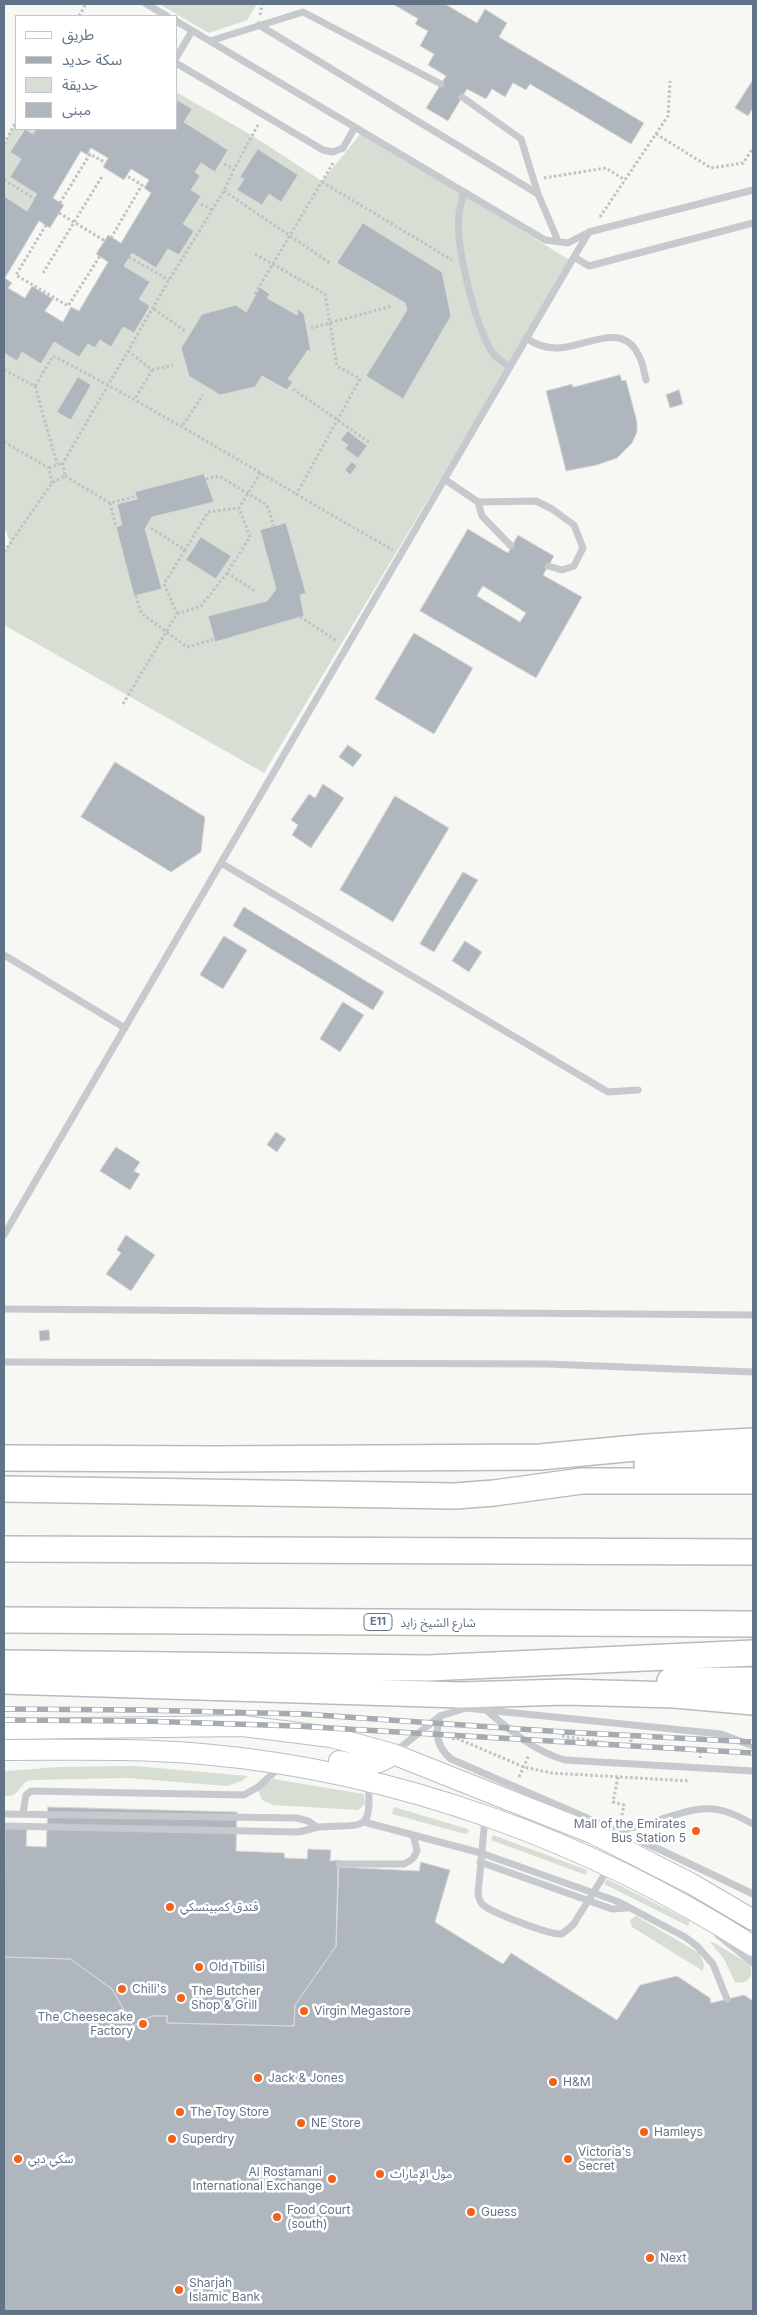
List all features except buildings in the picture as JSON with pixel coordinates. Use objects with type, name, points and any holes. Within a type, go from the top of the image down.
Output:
[{"type":"highway","points":[[540,1457],[646,1447],[753,1441]]},
{"type":"highway","points":[[4,1458],[540,1457],[618,1463],[753,1463]]},
{"type":"highway","points":[[4,1472],[133,1482],[455,1496],[598,1480],[753,1482]]},
{"type":"highway","points":[[4,1489],[133,1482]]},
{"type":"highway","points":[[532,1486],[753,1492]]},
{"type":"highway","points":[[4,1549],[753,1552]]},
{"type":"highway","name":"شارع الشيخ زايد","points":[[4,1620],[753,1624]]},
{"type":"highway","points":[[4,1663],[428,1668],[753,1653]]},
{"type":"highway","points":[[428,1668],[571,1680],[753,1680]]},
{"type":"highway","points":[[4,1680],[461,1695],[566,1692],[675,1695],[753,1702]]},
{"type":"highway","points":[[566,1692],[697,1707],[753,1716]]},
{"type":"street","points":[[4,1729],[243,1726],[331,1737],[393,1754],[594,1834],[692,1884],[753,1920]]},
{"type":"street","points":[[201,1754],[230,1747],[259,1746],[365,1765],[380,1762],[393,1754]]},
{"type":"street","points":[[4,1750],[158,1751],[201,1754],[283,1763],[368,1780],[486,1816],[548,1839],[609,1866],[707,1918],[753,1946]]},
{"type":"lane","points":[[146,4],[165,15]]},
{"type":"lane","points":[[210,41],[302,12],[441,84]]},
{"type":"lane","points":[[178,23],[545,240],[568,243],[589,232],[753,190]]},
{"type":"lane","points":[[258,25],[538,194]]},
{"type":"lane","points":[[178,55],[192,31]]},
{"type":"lane","points":[[178,64],[323,150],[333,152],[343,148],[354,127]]},
{"type":"lane","points":[[462,97],[521,140],[538,194],[558,242]]},
{"type":"lane","points":[[464,192],[459,216],[464,267],[473,305],[493,352],[510,367]]},
{"type":"lane","points":[[574,257],[589,266],[753,223]]},
{"type":"lane","points":[[4,1235],[589,232]]},
{"type":"lane","points":[[526,338],[541,346],[557,348],[606,337],[619,338],[631,344],[639,354],[646,380]]},
{"type":"lane","points":[[444,479],[478,502],[536,501],[552,508],[574,524],[583,548],[574,566],[562,570],[548,566]]},
{"type":"lane","points":[[478,502],[482,516],[511,546]]},
{"type":"lane","points":[[221,862],[608,1092],[638,1090]]},
{"type":"lane","points":[[4,955],[125,1028]]},
{"type":"lane","points":[[4,1309],[753,1315]]},
{"type":"lane","points":[[4,1362],[548,1364],[753,1372]]},
{"type":"lane","points":[[393,1754],[440,1716],[457,1709],[485,1709],[720,1734],[753,1746]]},
{"type":"lane","points":[[485,1709],[527,1743],[555,1757],[575,1761],[753,1771]]},
{"type":"lane","points":[[440,1716],[436,1730],[438,1743],[451,1759],[708,1871],[753,1894]]},
{"type":"lane","points":[[23,1813],[26,1795],[31,1791],[244,1795],[258,1788],[283,1763]]},
{"type":"lane","points":[[4,1826],[297,1832],[317,1827],[356,1826],[364,1822],[370,1808],[368,1780]]},
{"type":"lane","points":[[612,1829],[635,1828],[692,1811],[708,1809],[723,1810],[753,1824]]},
{"type":"lane","points":[[4,1814],[297,1818],[308,1821],[317,1827]]},
{"type":"lane","points":[[486,1816],[478,1894],[485,1906],[547,1933],[554,1935],[568,1931],[609,1866]]},
{"type":"lane","points":[[364,1822],[481,1853],[619,1902],[627,1908],[685,1937],[697,1946],[713,1964],[727,1998]]},
{"type":"lane","points":[[339,1864],[404,1864],[413,1859],[417,1850],[413,1835]]},
{"type":"lane","points":[[480,1862],[588,1901],[617,1910],[627,1908]]},
{"type":"lane","points":[[707,1918],[713,1930],[720,1937],[753,1963]]},
{"type":"path","points":[[80,15],[86,4]]},
{"type":"path","points":[[589,232],[668,116],[670,81]]},
{"type":"path","points":[[65,476],[63,463],[154,309],[169,280],[224,191],[264,115]]},
{"type":"path","points":[[4,144],[15,123]]},
{"type":"path","points":[[656,134],[711,168],[743,163],[753,148]]},
{"type":"path","points":[[255,294],[343,148]]},
{"type":"path","points":[[60,202],[90,154],[106,163]]},
{"type":"path","points":[[224,164],[234,169]]},
{"type":"path","points":[[534,180],[606,168],[625,180]]},
{"type":"path","points":[[43,273],[103,175]]},
{"type":"path","points":[[111,238],[142,185],[127,176]]},
{"type":"path","points":[[4,180],[35,199]]},
{"type":"path","points":[[322,182],[464,267]]},
{"type":"path","points":[[224,191],[330,264]]},
{"type":"path","points":[[201,204],[212,210]]},
{"type":"path","points":[[59,213],[105,241]]},
{"type":"path","points":[[46,225],[16,275],[68,306],[100,256]]},
{"type":"path","points":[[255,254],[325,294],[337,366],[360,379],[296,495]]},
{"type":"path","points":[[129,257],[169,280]]},
{"type":"path","points":[[311,328],[392,306]]},
{"type":"path","points":[[154,309],[185,330]]},
{"type":"path","points":[[128,351],[152,370]]},
{"type":"path","points":[[57,464],[35,386],[53,356],[109,384],[183,425],[296,495],[401,554]]},
{"type":"path","points":[[135,399],[152,370],[173,365]]},
{"type":"path","points":[[4,370],[35,386]]},
{"type":"path","points":[[292,389],[369,442]]},
{"type":"path","points":[[183,425],[203,394]]},
{"type":"path","points":[[4,442],[49,468],[52,483]]},
{"type":"path","points":[[49,468],[63,463]]},
{"type":"path","points":[[123,704],[177,614],[201,606],[227,573],[250,537],[239,508],[246,492],[261,472]]},
{"type":"path","points":[[4,552],[52,483],[65,476]]},
{"type":"path","points":[[65,476],[110,503],[116,527]]},
{"type":"path","points":[[206,479],[219,476],[268,506],[274,526]]},
{"type":"path","points":[[110,503],[137,496]]},
{"type":"path","points":[[177,614],[164,584],[208,512],[239,508]]},
{"type":"path","points":[[151,528],[185,550]]},
{"type":"path","points":[[227,573],[255,591]]},
{"type":"path","points":[[136,596],[141,612],[187,647],[214,639]]},
{"type":"path","points":[[300,617],[346,647]]},
{"type":"path","points":[[562,1736],[631,1747],[701,1751],[699,1768]]},
{"type":"path","points":[[518,1779],[529,1755]]},
{"type":"path","points":[[618,1777],[613,1802],[624,1804],[622,1815]]},
{"type":"green space","points":[[159,4],[257,4],[247,20],[209,33]]},
{"type":"green space","points":[[178,93],[253,136],[322,181],[362,132],[571,261],[264,773],[4,625],[4,552],[10,542],[4,526],[4,353],[17,361],[22,352],[41,363],[54,342],[79,357],[88,344],[95,348],[100,340],[111,347],[123,327],[134,333],[150,306],[139,299],[124,266],[132,253],[156,268],[168,249],[179,255],[194,231],[183,224],[200,196],[191,190],[200,176],[195,172],[201,163],[215,172],[228,151],[184,122],[178,106]],"holes":[[[362,224],[442,272],[451,316],[403,399],[366,376],[407,310],[405,303],[337,263]],[[260,287],[270,293],[267,298],[297,315],[298,310],[311,351],[308,350],[288,379],[293,382],[287,390],[262,376],[255,387],[220,395],[189,376],[181,348],[202,314],[236,305],[246,312]],[[205,474],[213,502],[152,517],[145,529],[162,588],[134,596],[116,528],[122,525],[117,504],[137,499],[135,492]],[[286,523],[306,592],[300,595],[304,616],[215,642],[209,616],[267,601],[276,589],[260,530]]]},
{"type":"green space","points":[[15,125],[15,130],[23,130],[10,151],[21,159],[37,194],[27,211],[4,196],[4,145]]},
{"type":"green space","points":[[26,130],[35,130],[33,134]]},
{"type":"green space","points":[[135,1766],[248,1776],[242,1781],[227,1786],[128,1778],[31,1780],[27,1781],[13,1795],[4,1795],[4,1774],[6,1771],[59,1767]]},
{"type":"green space","points":[[273,1779],[364,1794],[365,1804],[358,1810],[273,1805],[262,1800],[258,1789]]},
{"type":"green space","points":[[394,1807],[468,1829],[469,1832],[465,1834],[392,1814]]},
{"type":"green space","points":[[493,1835],[587,1870],[586,1875],[491,1840]]},
{"type":"green space","points":[[607,1879],[690,1921],[688,1926],[604,1884]]},
{"type":"green space","points":[[636,1916],[699,1953],[704,1964],[703,1971],[632,1927],[630,1920]]},
{"type":"green space","points":[[710,1942],[749,1964],[751,1975],[747,1981],[735,1982],[724,1959]]},
{"type":"railway","points":[[4,1709],[303,1714],[564,1732],[753,1742]]},
{"type":"railway","points":[[4,1720],[141,1721],[296,1726],[753,1753]]},
{"type":"place","name":"Mall of the Emirates Bus Station 5","points":[[696,1831]]},
{"type":"place","name":"فندق كمبينسكي","points":[[170,1907]]},
{"type":"place","name":"Old Tbilisi","points":[[199,1967]]},
{"type":"place","name":"Chili's","points":[[122,1989]]},
{"type":"place","name":"The Butcher Shop & Grill","points":[[181,1998]]},
{"type":"place","name":"Virgin Megastore","points":[[304,2011]]},
{"type":"place","name":"The Cheesecake Factory","points":[[143,2024]]},
{"type":"place","name":"Jack & Jones","points":[[258,2078]]},
{"type":"place","name":"H&M","points":[[553,2082]]},
{"type":"place","name":"The Toy Store","points":[[180,2112]]},
{"type":"place","name":"NE Store","points":[[301,2123]]},
{"type":"place","name":"Hamleys","points":[[644,2132]]},
{"type":"place","name":"Superdry","points":[[172,2139]]},
{"type":"place","name":"سكي دبي","points":[[18,2159]]},
{"type":"place","name":"Victoria's Secret","points":[[568,2159]]},
{"type":"place","name":"مول الإمارات","points":[[380,2174]]},
{"type":"place","name":"Al Rostamani International Exchange","points":[[332,2179]]},
{"type":"place","name":"Guess","points":[[471,2212]]},
{"type":"place","name":"Food Court (south)","points":[[277,2217]]},
{"type":"place","name":"Next","points":[[650,2258]]},
{"type":"place","name":"Sharjah Islamic Bank","points":[[179,2290]]}]
